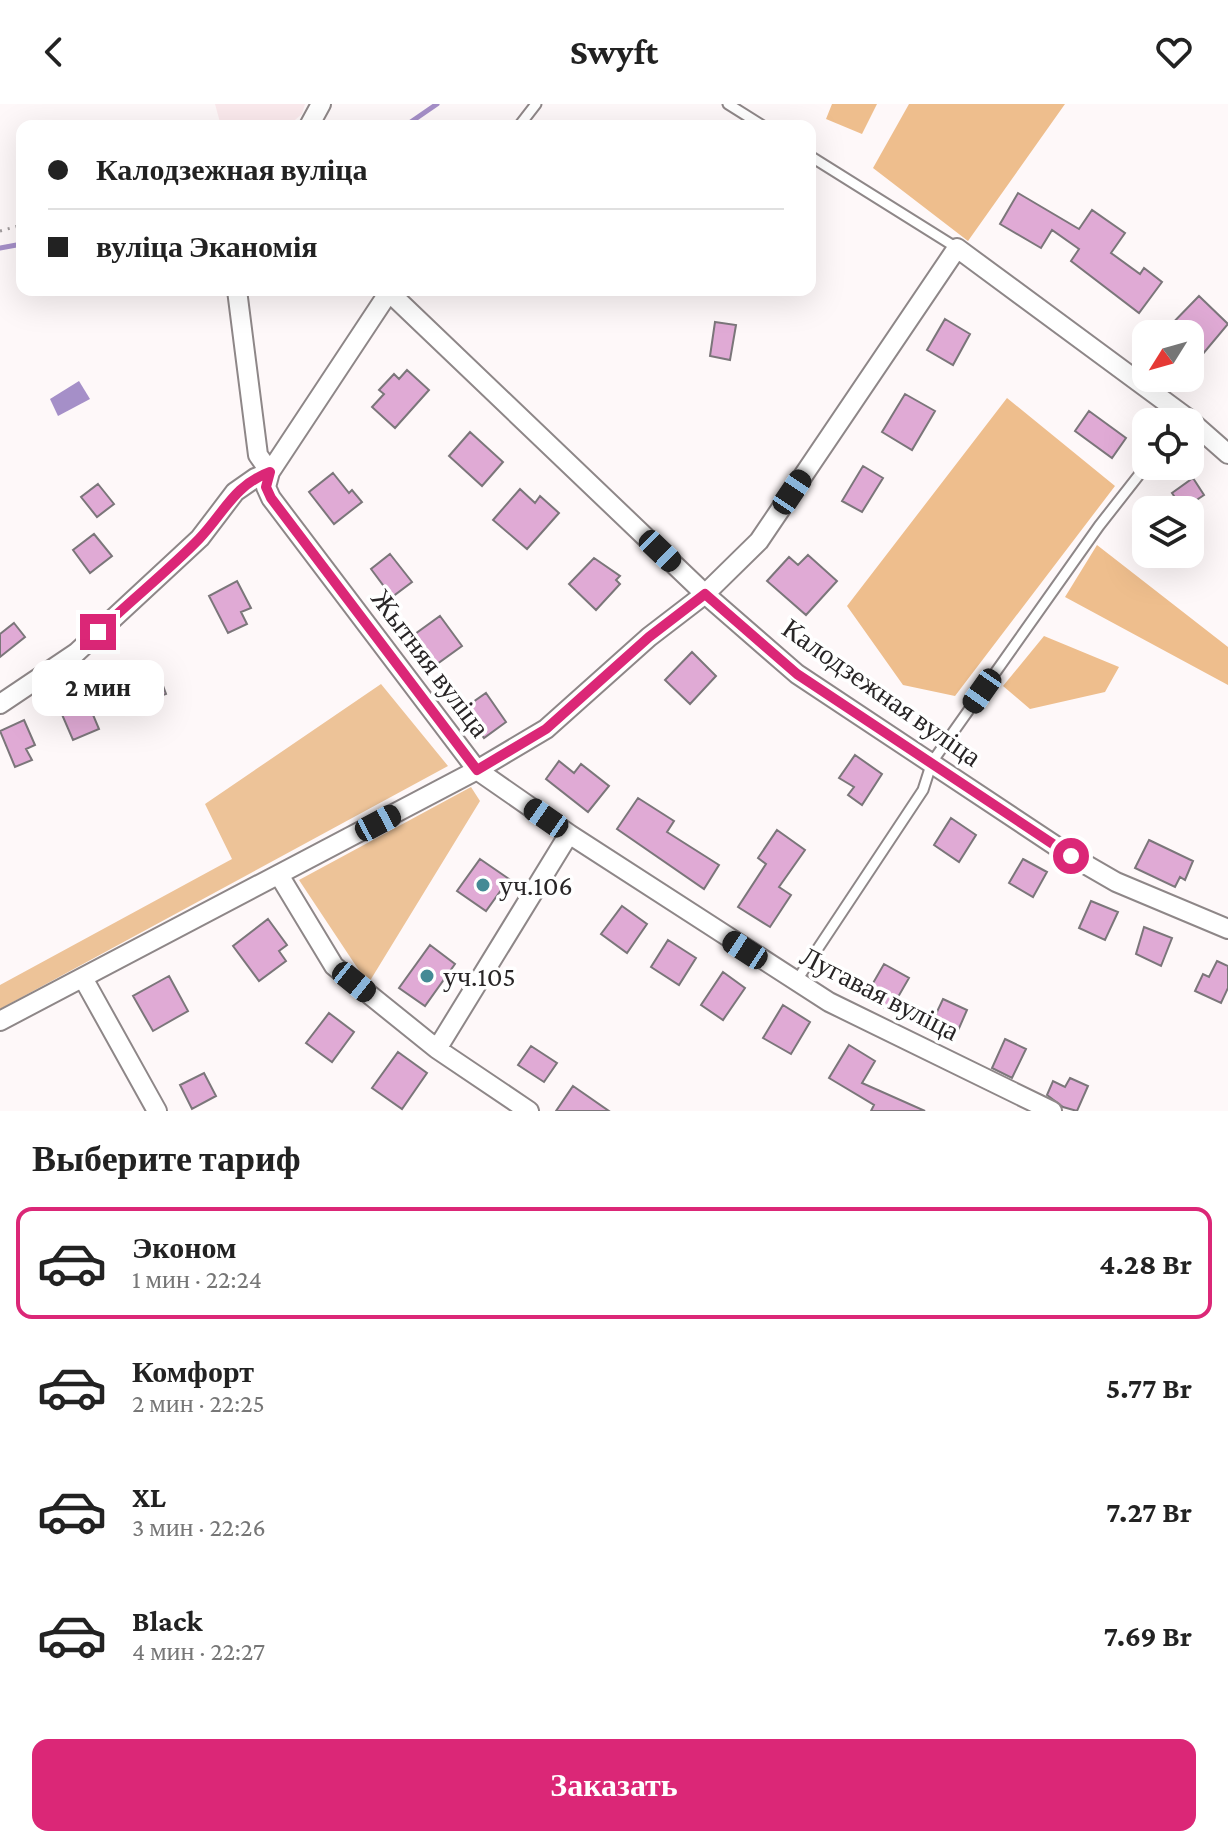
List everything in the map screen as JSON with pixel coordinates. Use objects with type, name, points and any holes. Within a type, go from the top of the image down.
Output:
[{"type":"street","points":[[0,1021],[477,770],[546,729],[649,637],[705,594],[759,541],[957,248],[1169,408]]},
{"type":"street","name":"Жытняя вуліца","points":[[238,296],[258,455],[270,472],[266,487],[271,498],[477,770],[569,834]]},
{"type":"street","name":"Калодзежная вуліца","points":[[270,472],[387,296]]},
{"type":"street","name":"Калодзежная вуліца","points":[[395,296],[705,594],[797,674],[1071,856],[1116,882],[1228,929]]},
{"type":"street","points":[[1204,435],[1228,454]]},
{"type":"street","points":[[0,704],[76,653],[200,538],[235,492],[270,472]]},
{"type":"street","points":[[437,1049],[569,834]]},
{"type":"street","name":"Лугавая вуліца","points":[[569,834],[795,983],[1052,1111]]},
{"type":"street","points":[[279,875],[334,966],[437,1049],[529,1111]]},
{"type":"street","points":[[83,978],[157,1111]]},
{"type":"lane","points":[[524,120],[536,104]]},
{"type":"lane","points":[[728,104],[753,120]]},
{"type":"lane","points":[[816,160],[957,248]]},
{"type":"lane","points":[[795,983],[923,790],[932,762],[1135,480]]},
{"type":"shaded area","points":[[215,104],[305,104],[302,114],[295,120],[219,120]]},
{"type":"shaded area","points":[[832,104],[877,104],[862,134],[826,119]]},
{"type":"shaded area","points":[[909,104],[1065,104],[968,241],[873,168]]},
{"type":"shaded area","points":[[79,381],[90,399],[58,416],[50,399]]},
{"type":"shaded area","points":[[1007,398],[1115,486],[955,696],[903,685],[847,606]]},
{"type":"shaded area","points":[[1097,545],[1228,647],[1228,685],[1065,597]]},
{"type":"shaded area","points":[[1044,636],[1119,667],[1105,692],[1030,709],[1003,686]]},
{"type":"shaded area","points":[[381,684],[448,766],[0,1009],[0,985],[232,859],[205,804]]},
{"type":"shaded area","points":[[471,787],[480,801],[368,984],[299,880]]},
{"type":"building","points":[[1018,193],[1079,229],[1092,210],[1125,233],[1111,253],[1140,274],[1144,268],[1162,282],[1139,313],[1071,261],[1079,249],[1052,230],[1041,248],[1000,224]]},
{"type":"building","points":[[1199,296],[1228,324],[1204,353],[1204,320],[1176,320]]},
{"type":"building","points":[[945,319],[970,334],[953,365],[927,350]]},
{"type":"building","points":[[715,322],[736,325],[730,360],[710,356]]},
{"type":"building","points":[[407,370],[429,390],[395,428],[372,407],[384,394],[379,390],[394,374],[399,379]]},
{"type":"building","points":[[905,394],[935,411],[912,450],[882,432]]},
{"type":"building","points":[[1089,411],[1126,438],[1112,458],[1075,431]]},
{"type":"building","points":[[470,432],[503,462],[482,486],[449,456]]},
{"type":"building","points":[[863,466],[883,478],[862,512],[842,501]]},
{"type":"building","points":[[333,473],[349,493],[352,490],[362,502],[334,524],[309,492]]},
{"type":"building","points":[[1194,480],[1204,495],[1174,496],[1172,493]]},
{"type":"building","points":[[98,484],[114,504],[97,517],[81,497]]},
{"type":"building","points":[[520,489],[535,503],[540,496],[559,513],[527,549],[493,520]]},
{"type":"building","points":[[94,534],[112,556],[90,573],[73,550]]},
{"type":"building","points":[[390,554],[412,582],[392,597],[371,569]]},
{"type":"building","points":[[808,555],[837,581],[806,615],[767,581],[789,557],[798,565]]},
{"type":"building","points":[[594,558],[620,576],[616,580],[620,584],[596,610],[569,584]]},
{"type":"building","points":[[237,581],[251,608],[241,612],[247,624],[228,633],[209,596]]},
{"type":"building","points":[[440,616],[462,646],[437,664],[415,634]]},
{"type":"building","points":[[14,623],[25,637],[0,657],[0,634]]},
{"type":"building","points":[[692,652],[716,676],[690,704],[665,680]]},
{"type":"building","points":[[158,672],[166,694],[155,698],[157,705],[138,711],[136,705],[132,706],[125,684]]},
{"type":"building","points":[[83,691],[99,729],[73,740],[57,703]]},
{"type":"building","points":[[486,693],[506,722],[484,738],[463,709]]},
{"type":"building","points":[[24,720],[35,745],[26,749],[32,760],[15,767],[0,731]]},
{"type":"building","points":[[855,755],[882,774],[862,805],[848,795],[854,787],[839,778]]},
{"type":"building","points":[[559,761],[574,773],[581,764],[609,786],[588,812],[546,779]]},
{"type":"building","points":[[638,798],[674,821],[667,832],[719,865],[704,889],[617,829]]},
{"type":"building","points":[[951,818],[976,835],[959,862],[934,845]]},
{"type":"building","points":[[777,830],[805,850],[779,887],[791,895],[770,927],[738,907],[766,864],[758,858]]},
{"type":"building","points":[[1149,840],[1193,861],[1185,880],[1180,877],[1175,887],[1135,868]]},
{"type":"building","name":"уч.106","points":[[480,859],[509,879],[486,911],[457,891]]},
{"type":"building","points":[[1023,859],[1047,872],[1033,897],[1009,883]]},
{"type":"building","points":[[1091,901],[1118,912],[1105,940],[1079,928]]},
{"type":"building","points":[[622,906],[647,924],[627,953],[601,934]]},
{"type":"building","points":[[268,919],[287,945],[279,951],[286,961],[259,981],[233,946]]},
{"type":"building","points":[[1144,927],[1172,938],[1161,966],[1136,954]]},
{"type":"building","points":[[668,940],[696,958],[679,985],[651,967]]},
{"type":"building","name":"уч.105","points":[[430,945],[455,964],[425,1006],[399,988]]},
{"type":"building","points":[[1217,961],[1228,966],[1228,988],[1221,1003],[1195,991],[1203,974],[1209,977]]},
{"type":"building","points":[[884,964],[909,978],[890,1011],[865,997]]},
{"type":"building","points":[[723,972],[745,988],[723,1020],[701,1005]]},
{"type":"building","points":[[169,976],[188,1011],[153,1031],[133,996]]},
{"type":"building","points":[[943,999],[967,1010],[953,1042],[928,1031]]},
{"type":"building","points":[[783,1005],[810,1022],[791,1054],[763,1038]]},
{"type":"building","points":[[329,1013],[354,1032],[332,1062],[306,1043]]},
{"type":"building","points":[[1005,1039],[1026,1049],[1012,1078],[992,1068]]},
{"type":"building","points":[[849,1045],[875,1061],[862,1083],[925,1111],[871,1111],[874,1105],[829,1078]]},
{"type":"building","points":[[531,1046],[557,1063],[544,1082],[518,1065]]},
{"type":"building","points":[[398,1052],[427,1073],[402,1109],[372,1088]]},
{"type":"building","points":[[204,1073],[216,1096],[192,1109],[180,1085]]},
{"type":"building","points":[[1070,1078],[1088,1086],[1077,1111],[1063,1107],[1047,1095],[1053,1081],[1065,1087]]},
{"type":"building","points":[[573,1086],[609,1111],[556,1111]]},
{"type":"waterway","points":[[414,120],[437,104]]},
{"type":"waterway","points":[[0,248],[16,245]]},
{"type":"place","name":"уч.106","points":[[483,885]]},
{"type":"place","name":"уч.105","points":[[427,976]]},
{"type":"route","points":[[98,632],[200,538],[235,492],[270,472],[266,487],[271,498],[477,770],[546,729],[649,637],[705,594],[797,674],[1071,856]]}]
